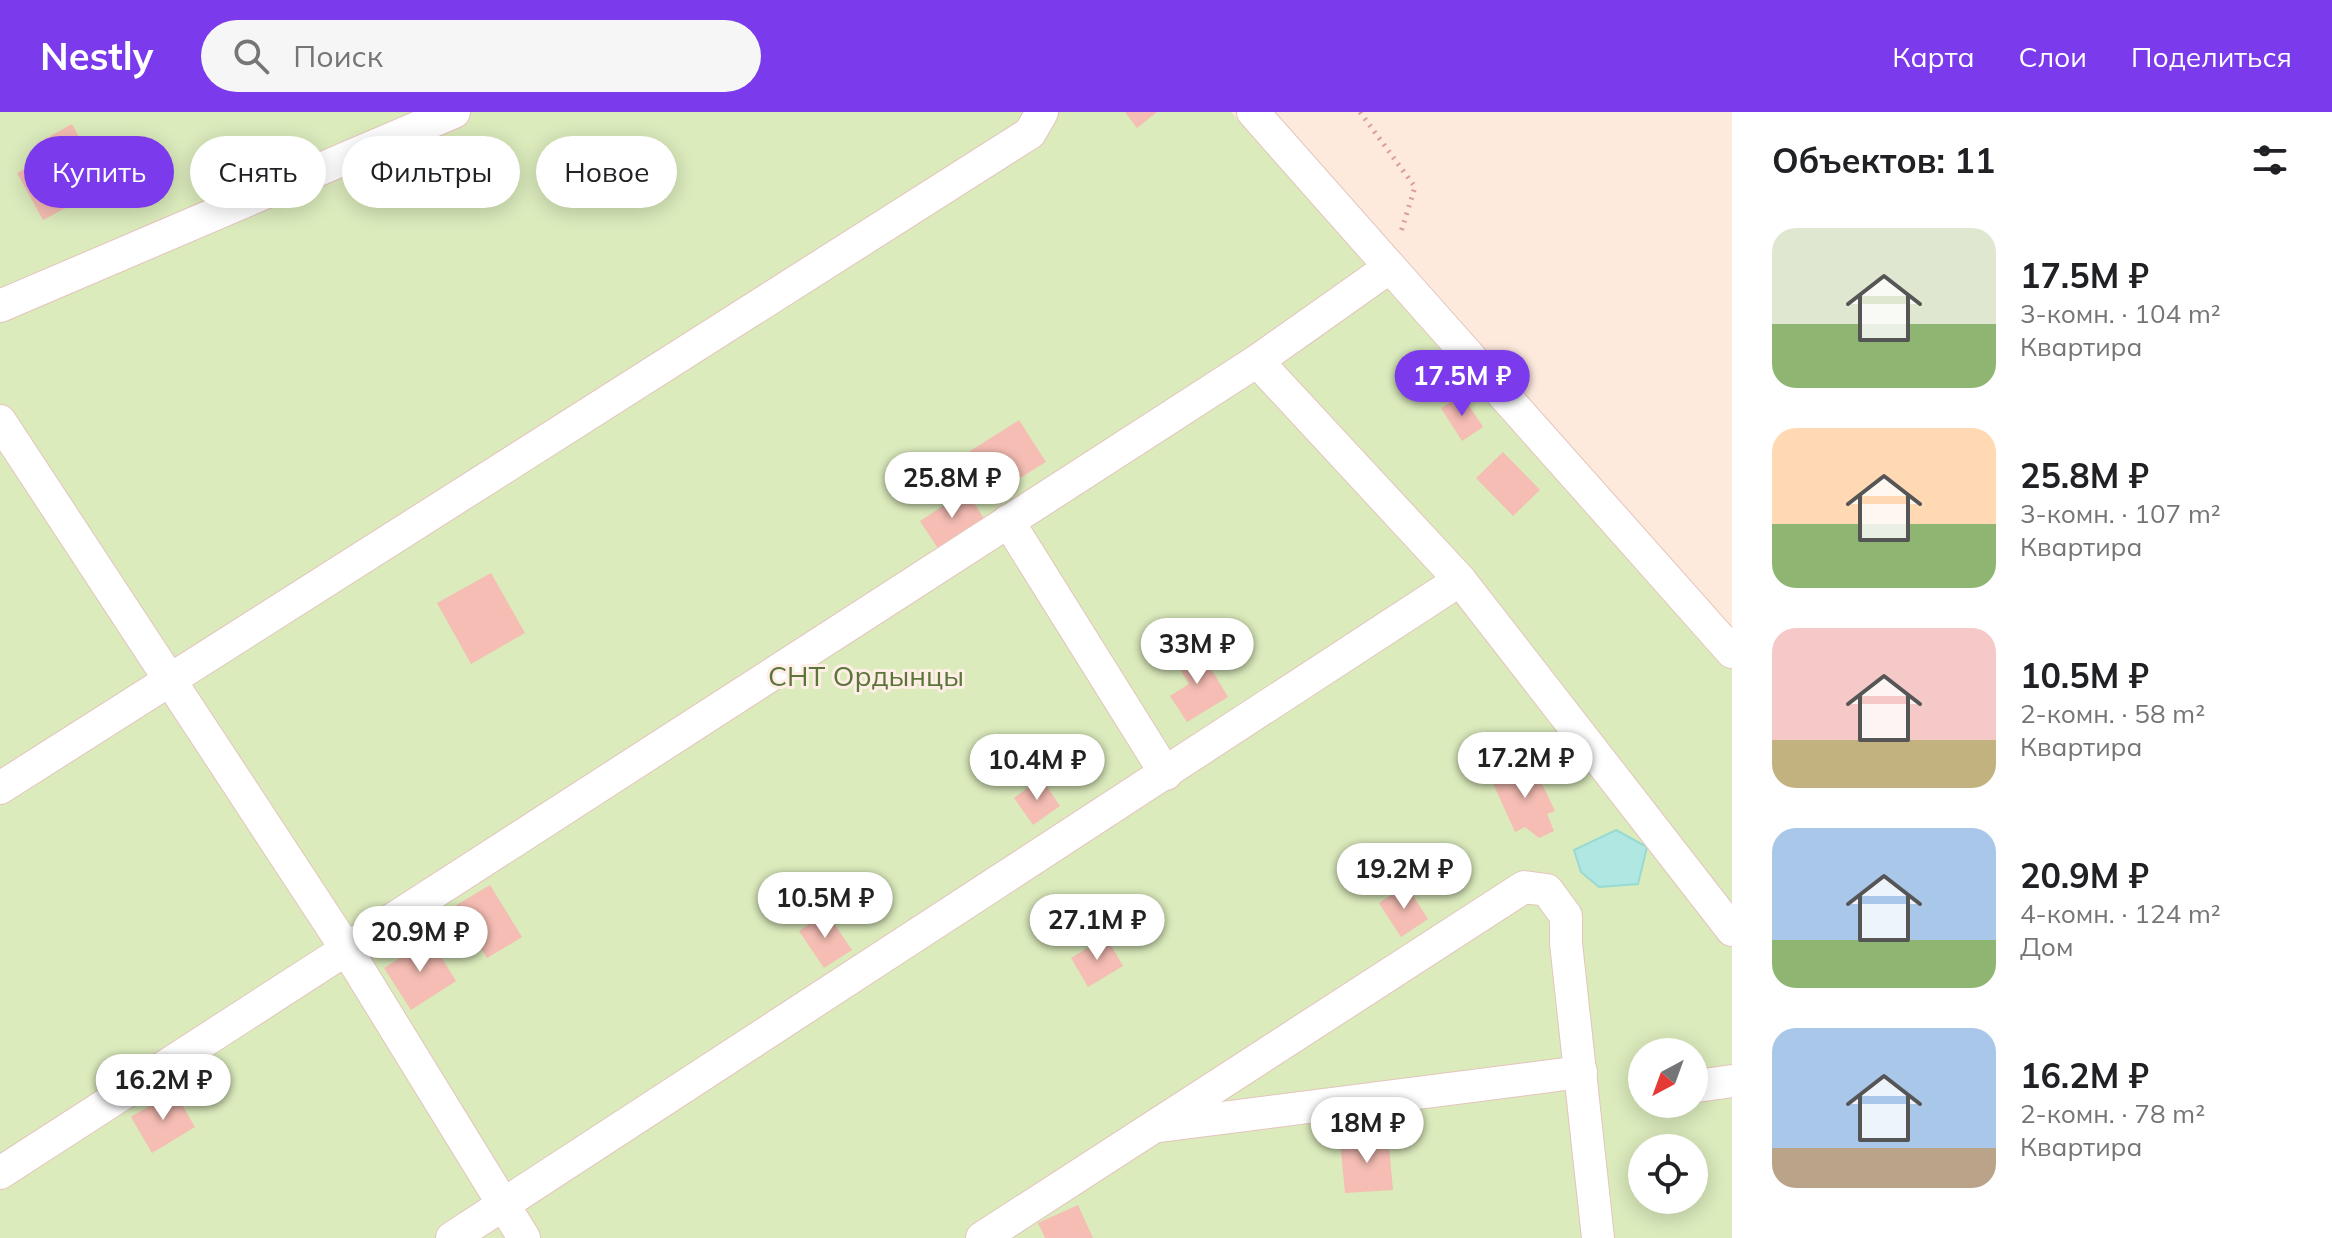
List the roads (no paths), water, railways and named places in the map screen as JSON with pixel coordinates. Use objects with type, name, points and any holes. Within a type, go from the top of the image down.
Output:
[{"type":"street","points":[[0,306],[454,112]]},
{"type":"street","points":[[1253,112],[1732,652]]},
{"type":"street","points":[[0,788],[1030,133],[1040,113]]},
{"type":"street","points":[[0,1173],[1257,361],[1390,267]]},
{"type":"street","points":[[1257,361],[1460,580],[1732,930]]},
{"type":"street","points":[[0,421],[347,950],[524,1238]]},
{"type":"street","points":[[1008,521],[1166,774]]},
{"type":"street","points":[[452,1238],[1460,580]]},
{"type":"street","points":[[982,1238],[1524,887],[1547,890],[1566,916],[1566,943],[1598,1238]]},
{"type":"street","points":[[1152,1127],[1581,1072]]},
{"type":"street","points":[[1708,1084],[1732,1081]]},
{"type":"water","points":[[1616,830],[1647,847],[1638,884],[1599,887],[1581,872],[1574,850]]},
{"type":"park label","name":"СНТ Ордынцы","points":[[866,675]]}]
